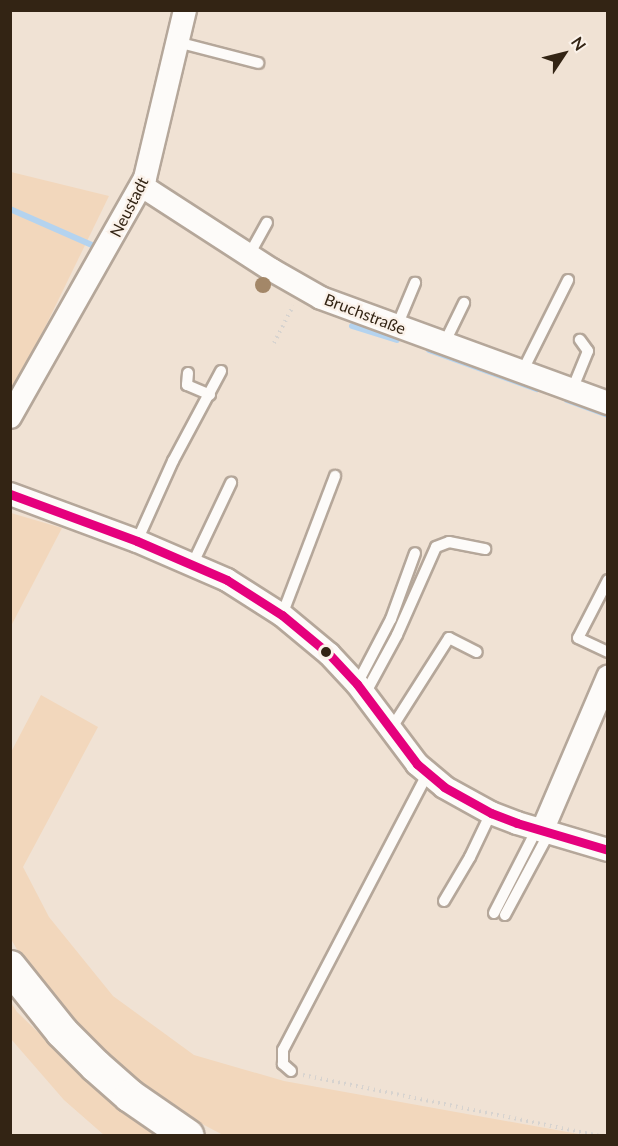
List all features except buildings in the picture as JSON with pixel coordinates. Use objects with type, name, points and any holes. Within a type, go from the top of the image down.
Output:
[{"type":"main road","points":[[10,968],[62,1032],[96,1066],[130,1096],[188,1136]]},
{"type":"street","name":"Neustadt","points":[[10,417],[142,186],[185,10]]},
{"type":"street","name":"Bruchstraße","points":[[142,186],[302,288],[444,344],[608,403]]},
{"type":"street","points":[[10,494],[137,540],[227,580],[282,615],[329,654],[361,689],[427,774],[451,791],[492,813],[608,850]]},
{"type":"street","points":[[543,831],[608,677]]},
{"type":"lane","points":[[177,42],[258,63]]},
{"type":"lane","points":[[249,255],[267,223]]},
{"type":"lane","points":[[522,372],[568,280]]},
{"type":"lane","points":[[397,326],[415,284]]},
{"type":"lane","points":[[444,344],[464,303]]},
{"type":"lane","points":[[572,390],[588,351],[580,339]]},
{"type":"lane","points":[[137,540],[173,461],[221,371]]},
{"type":"lane","points":[[188,373],[188,385],[210,395]]},
{"type":"lane","points":[[282,615],[335,476]]},
{"type":"lane","points":[[193,563],[231,483]]},
{"type":"lane","points":[[361,689],[397,635],[436,547],[449,542],[485,549]]},
{"type":"lane","points":[[361,689],[391,619],[415,553]]},
{"type":"lane","points":[[608,580],[578,638],[608,652]]},
{"type":"lane","points":[[391,729],[449,638],[477,652]]},
{"type":"lane","points":[[291,1071],[283,1064],[283,1050],[427,774]]},
{"type":"lane","points":[[444,901],[492,813]]},
{"type":"lane","points":[[494,914],[543,831]]},
{"type":"lane","points":[[505,915],[543,831]]},
{"type":"path","points":[[274,343],[302,288]]},
{"type":"path","points":[[291,1071],[601,1136]]},
{"type":"shaded area","points":[[11,172],[109,196],[11,397]]},
{"type":"shaded area","points":[[10,513],[62,528],[11,626]]},
{"type":"shaded area","points":[[41,695],[98,727],[23,867],[49,917],[113,996],[194,1055],[284,1081],[584,1135],[223,1135],[174,1109],[102,1054],[19,953],[11,939],[10,754]]},
{"type":"shaded area","points":[[10,1001],[17,1012],[111,1102],[167,1135],[104,1135],[64,1100],[11,1039]]},
{"type":"waterway","points":[[10,209],[92,245]]},
{"type":"waterway","points":[[352,326],[397,340]]},
{"type":"waterway","points":[[429,350],[537,389]]},
{"type":"waterway","points":[[567,400],[608,415]]},
{"type":"transit line","points":[[10,494],[137,541],[227,580],[282,615],[329,654],[357,684],[417,764],[444,787],[491,813],[517,823],[608,850]]}]
